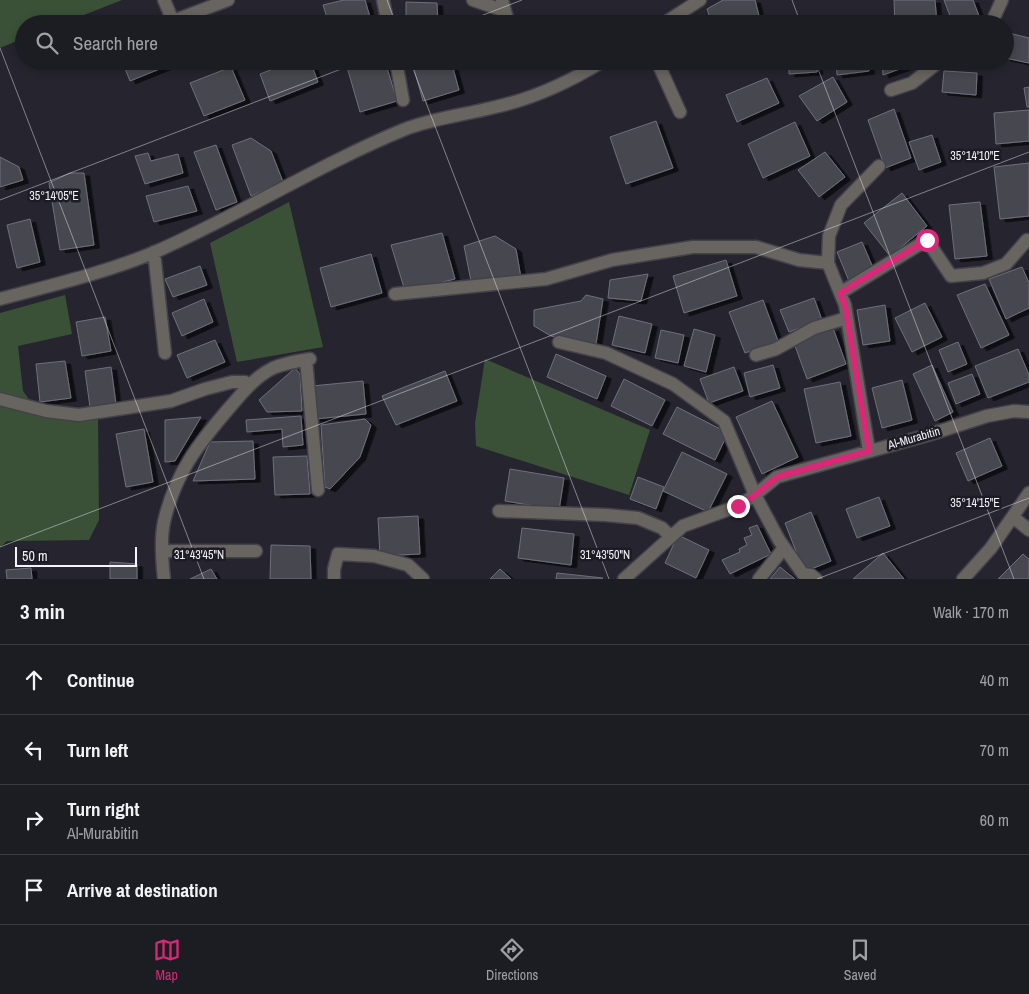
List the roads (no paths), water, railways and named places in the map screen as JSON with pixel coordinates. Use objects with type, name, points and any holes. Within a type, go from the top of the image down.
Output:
[{"type":"street","points":[[164,0],[170,15]]},
{"type":"street","points":[[190,15],[228,0]]},
{"type":"street","points":[[383,0],[386,15]]},
{"type":"street","points":[[473,0],[504,6]]},
{"type":"street","points":[[676,15],[700,0]]},
{"type":"street","points":[[996,15],[1002,0]]},
{"type":"street","points":[[398,70],[404,100]]},
{"type":"street","points":[[0,299],[88,276],[154,252],[240,212],[356,151],[406,129],[442,118],[497,107],[535,94],[588,70]]},
{"type":"street","points":[[661,70],[680,112]]},
{"type":"street","points":[[891,90],[912,83],[929,70]]},
{"type":"street","points":[[869,451],[847,318],[840,293],[828,263],[829,236],[841,205],[879,166]]},
{"type":"street","points":[[840,293],[927,240],[951,276],[983,273],[1006,264],[1027,240]]},
{"type":"street","points":[[395,294],[546,279],[612,260],[693,247],[756,247],[799,260],[828,263]]},
{"type":"street","points":[[154,252],[165,353]]},
{"type":"street","points":[[756,356],[776,349],[814,328],[847,318]]},
{"type":"street","points":[[559,342],[606,354],[674,384],[724,421],[755,495],[784,548],[802,574],[811,575],[816,579]]},
{"type":"street","points":[[164,579],[164,523],[177,482],[194,450],[249,385],[272,369],[290,362],[308,360],[318,490]]},
{"type":"street","points":[[0,399],[46,410],[80,415],[171,401],[232,382],[245,382],[249,385]]},
{"type":"street","name":"Al-Murabitin","points":[[624,579],[683,526],[738,506],[777,477],[928,435],[987,416],[1014,411],[1029,412]]},
{"type":"street","points":[[963,579],[990,548],[1029,493]]},
{"type":"street","points":[[499,511],[638,518],[662,528],[670,537]]},
{"type":"street","points":[[1013,517],[1029,530]]},
{"type":"street","points":[[758,579],[784,548]]},
{"type":"street","points":[[163,551],[256,551]]},
{"type":"street","points":[[334,579],[334,569],[338,554],[374,556],[408,565],[423,579]]}]
